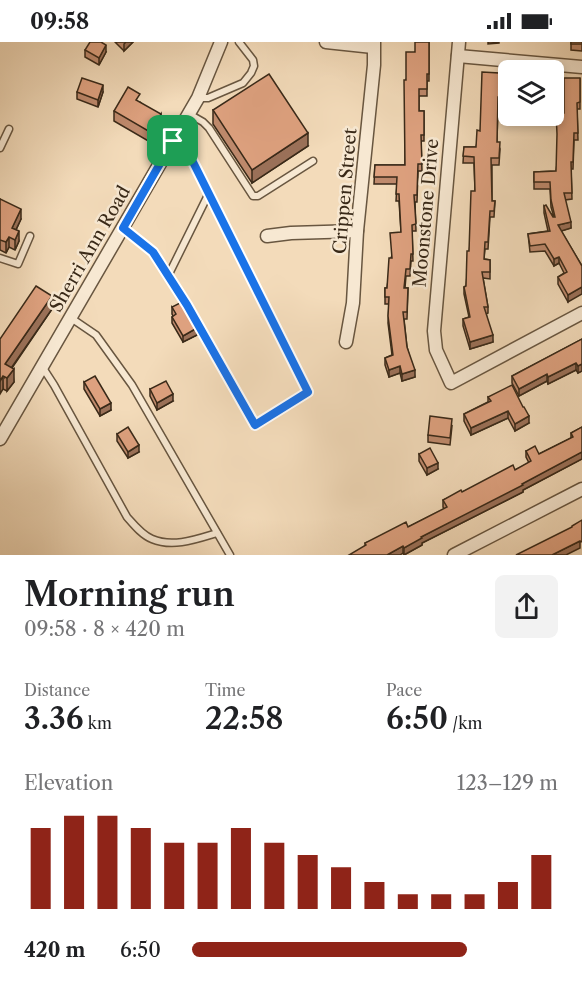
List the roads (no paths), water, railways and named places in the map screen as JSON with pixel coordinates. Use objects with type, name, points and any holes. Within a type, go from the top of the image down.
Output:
[{"type":"street","name":"Sherri Ann Road","points":[[0,439],[198,98],[220,42]]},
{"type":"street","points":[[326,42],[374,44]]},
{"type":"street","name":"Moonstone Drive","points":[[459,42],[434,331],[436,350],[451,383],[582,313]]},
{"type":"street","name":"Crippen Street","points":[[346,342],[353,303],[357,231],[374,66],[374,44]]},
{"type":"street","points":[[458,56],[582,67]]},
{"type":"street","points":[[267,236],[357,231]]},
{"type":"street","points":[[454,555],[582,489]]},
{"type":"lane","points":[[198,98],[208,98],[243,83],[251,73],[254,66],[253,60],[239,42]]},
{"type":"lane","points":[[189,114],[209,128],[253,196],[258,196],[314,162]]},
{"type":"lane","points":[[0,148],[9,129]]},
{"type":"lane","points":[[123,228],[153,252],[187,305],[255,425],[308,392],[189,154],[173,141]]},
{"type":"lane","points":[[168,276],[209,194]]},
{"type":"lane","points":[[0,258],[18,264],[30,236]]},
{"type":"lane","points":[[70,318],[96,335],[132,385],[230,555]]},
{"type":"lane","points":[[42,367],[127,517],[139,530],[151,539],[167,543],[186,542],[218,533]]}]
